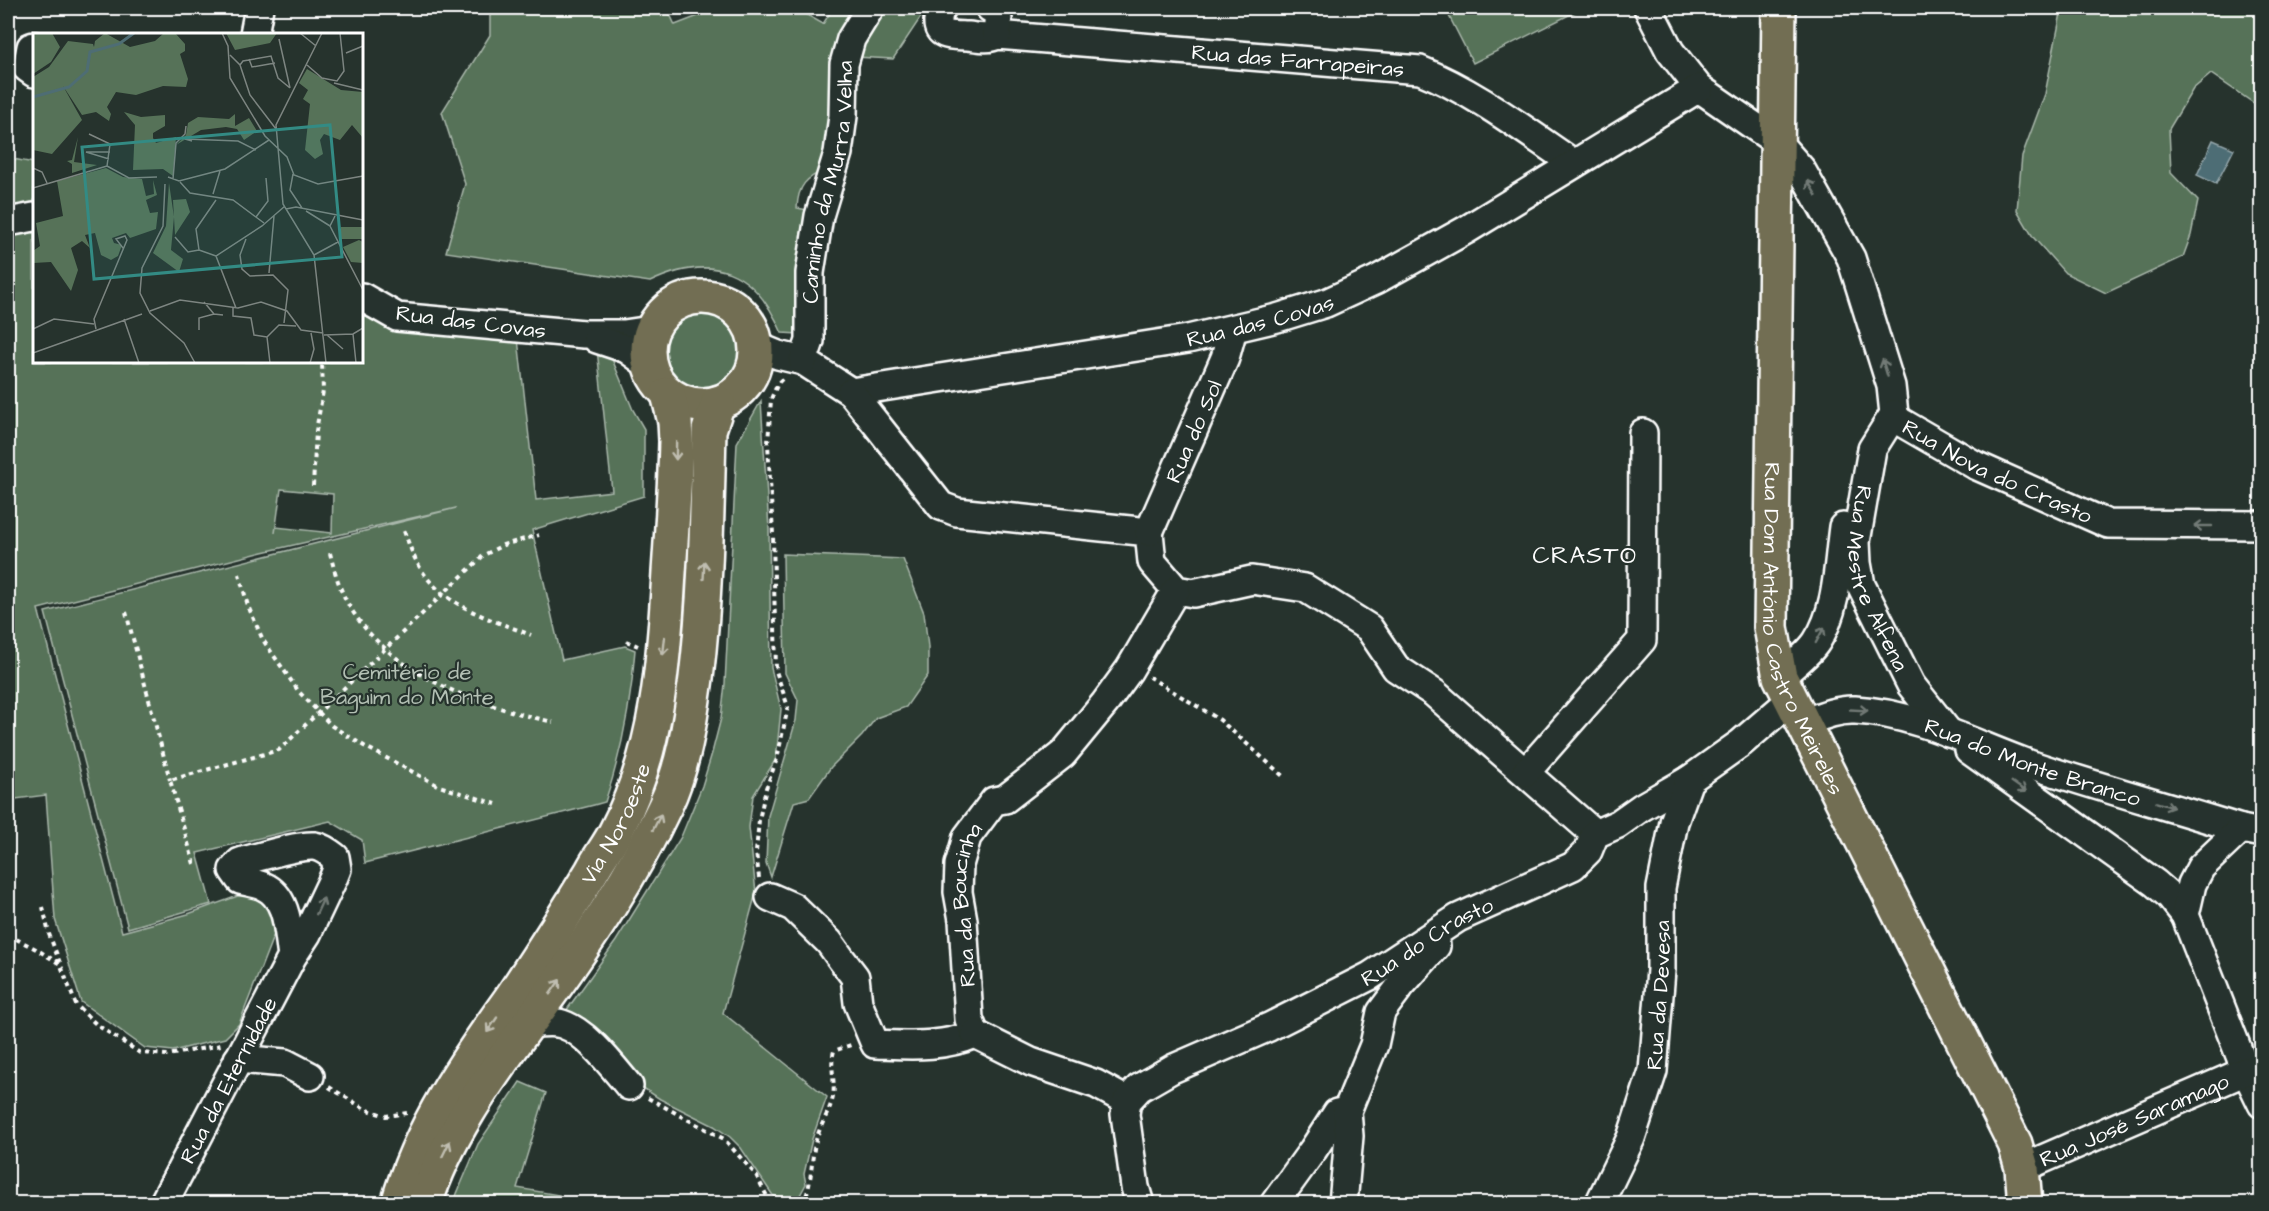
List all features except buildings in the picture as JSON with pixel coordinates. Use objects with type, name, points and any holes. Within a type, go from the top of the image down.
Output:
[{"type":"main road","name":"Rua Dom António Castro Meireles","points":[[1779,8],[1771,627],[1791,700],[2015,1144],[2022,1168],[2025,1203]]},
{"type":"main road","points":[[709,296],[726,302],[741,313],[773,357],[735,394],[718,403],[701,405],[683,402],[668,394],[656,381],[649,365],[647,347],[651,330],[660,315],[674,304],[690,297],[709,296]]},
{"type":"main road","name":"Via Noroeste","points":[[398,1203],[405,1179],[428,1126],[451,1086],[537,960],[576,898],[615,833],[638,783],[656,708],[666,631],[676,441],[675,422],[668,394]]},
{"type":"main road","name":"Via Noroeste","points":[[425,1203],[447,1146],[608,908],[649,838],[674,785],[691,716],[701,634],[709,430],[718,403]]},
{"type":"street","points":[[254,33],[259,8]]},
{"type":"street","name":"Caminho da Murra Velha","points":[[773,357],[810,341],[810,273],[819,216],[838,153],[843,116],[844,64],[851,39],[870,8]]},
{"type":"street","name":"Rua das Farrapeiras","points":[[942,8],[938,14],[938,26],[939,30],[945,34],[987,38],[997,35],[1420,70],[1444,79],[1573,163]]},
{"type":"street","points":[[990,8],[996,10],[999,16],[997,35]]},
{"type":"street","name":"Rua Nova do Crasto","points":[[1648,8],[1670,51],[1699,88],[1777,142],[1800,169],[1851,258],[1891,386],[1894,414],[1899,421],[1975,465],[2108,524],[2262,525]]},
{"type":"street","points":[[33,46],[27,68],[33,72]]},
{"type":"street","name":"Rua das Covas","points":[[851,392],[1188,339],[1277,318],[1349,294],[1466,230],[1699,88]]},
{"type":"street","points":[[8,222],[33,217]]},
{"type":"street","name":"Rua das Covas","points":[[363,298],[398,317],[584,334],[624,334],[651,330]]},
{"type":"street","name":"Rua do Sol","points":[[1149,532],[1225,358],[1233,329]]},
{"type":"street","name":"Rua das Covas","points":[[584,334],[627,349],[649,365]]},
{"type":"street","points":[[773,357],[851,392],[941,506],[957,512],[1149,532],[1152,562],[1176,590],[1194,593],[1252,580],[1305,588],[1369,628],[1396,668],[1434,693],[1594,834],[1618,824],[1642,807],[1689,780],[1741,743],[1791,700],[1823,631],[1833,598],[1847,499],[1854,473],[1872,449]]},
{"type":"street","name":"Rua Mestre Alfena","points":[[1894,414],[1872,449],[1856,542],[1861,585],[1911,685],[1972,754],[2155,883],[2170,896],[2185,915],[2246,1071],[2262,1104]]},
{"type":"street","points":[[1526,772],[1642,640],[1642,434]]},
{"type":"street","name":"Rua da Boucinha","points":[[975,1034],[969,1019],[963,920],[958,892],[959,865],[967,837],[994,801],[1005,799],[1063,754],[1113,693],[1176,590]]},
{"type":"street","name":"Rua do Monte Branco","points":[[1791,700],[1829,714],[1853,709],[1891,714],[1926,724],[2033,765],[2251,831]]},
{"type":"street","name":"Rua da Devesa","points":[[1599,1203],[1631,1138],[1653,1071],[1661,970],[1661,888],[1674,822],[1689,780]]},
{"type":"street","points":[[2185,915],[2192,884],[2201,867],[2251,831]]},
{"type":"street","name":"Rua do Crasto","points":[[1127,1101],[1139,1088],[1172,1069],[1269,1027],[1370,976],[1458,918],[1573,866],[1588,851],[1594,834]]},
{"type":"street","points":[[770,897],[793,907],[829,942],[843,960],[855,977],[858,1003],[875,1044],[926,1046],[962,1040],[975,1034],[1031,1062],[1096,1084],[1127,1101],[1125,1114],[1135,1187],[1140,1203]]},
{"type":"street","points":[[1342,1203],[1348,1136],[1347,1111],[1374,1045],[1382,1012],[1426,956],[1452,931],[1458,918]]},
{"type":"street","name":"Rua da Eternidade","points":[[163,1203],[292,957]]},
{"type":"street","points":[[529,1024],[560,1023],[573,1029],[603,1056],[629,1086]]},
{"type":"street","points":[[242,1052],[285,1063],[310,1076]]},
{"type":"street","name":"Rua José Saramago","points":[[2022,1168],[2246,1071]]},
{"type":"street","points":[[1274,1203],[1337,1113],[1347,1111]]},
{"type":"path","points":[[770,897],[759,879],[756,852],[759,820],[766,788],[777,759],[788,707],[776,671],[768,443],[771,399],[778,383],[773,357]]},
{"type":"path","points":[[313,486],[316,432],[323,392],[322,363]]},
{"type":"path","points":[[404,531],[420,568],[442,592],[473,611],[531,634]]},
{"type":"path","points":[[170,780],[279,750],[319,714],[442,592],[484,555],[492,549],[539,535]]},
{"type":"path","points":[[330,553],[337,581],[352,612],[368,631],[405,665],[434,682],[471,699],[554,722]]},
{"type":"path","points":[[239,574],[248,606],[263,640],[289,679],[332,726],[439,786],[496,804]]},
{"type":"path","points":[[126,612],[194,864]]},
{"type":"path","points":[[626,640],[641,648]]},
{"type":"path","points":[[1131,666],[1220,720],[1284,777]]},
{"type":"path","points":[[43,907],[49,934],[76,1005],[97,1025],[140,1053],[168,1055],[224,1045],[242,1052]]},
{"type":"path","points":[[8,935],[60,964]]},
{"type":"path","points":[[803,1203],[812,1181],[816,1143],[822,1121],[832,1102],[835,1077],[831,1060],[834,1051],[852,1044],[875,1044]]},
{"type":"path","points":[[310,1076],[365,1109],[386,1116],[412,1112]]},
{"type":"path","points":[[629,1086],[657,1104],[724,1139],[756,1175],[771,1203]]},
{"type":"green space","points":[[490,8],[667,8],[675,25],[719,8],[795,8],[823,24],[833,8],[859,8],[826,170],[808,179],[799,194],[797,208],[807,210],[811,215],[799,334],[782,333],[759,294],[745,281],[730,273],[712,268],[693,268],[650,282],[446,252],[465,184],[442,112],[490,35]]},
{"type":"green space","points":[[882,8],[927,8],[893,59],[855,57]]},
{"type":"green space","points":[[1445,8],[1583,8],[1473,63]]},
{"type":"green space","points":[[2062,8],[2261,8],[2261,108],[2211,74],[2193,89],[2169,129],[2171,173],[2198,201],[2191,235],[2183,257],[2106,293],[2065,273],[2033,237],[2017,210],[2022,156],[2045,94]]},
{"type":"green space","points":[[8,158],[33,163],[33,205],[8,210]]},
{"type":"green space","name":"Cemitério de Baguim do Monte","points":[[33,230],[33,363],[363,363],[363,311],[518,339],[536,500],[612,491],[597,349],[604,350],[612,359],[633,410],[644,429],[644,496],[532,530],[562,660],[625,646],[635,650],[625,727],[605,802],[365,863],[362,840],[330,821],[197,853],[211,904],[128,928],[45,612],[456,508],[263,552],[38,609],[122,932],[188,914],[246,893],[269,906],[278,924],[239,1024],[225,1038],[173,1051],[145,1048],[81,1002],[55,919],[46,795],[8,800],[8,236]],"holes":[[[281,489],[333,494],[332,533],[276,527],[275,533]]]},
{"type":"green space","points":[[702,308],[718,311],[732,320],[741,334],[744,350],[741,366],[732,380],[718,389],[702,392],[686,389],[672,380],[663,366],[660,350],[663,334],[672,320],[686,311]]},
{"type":"green space","points":[[761,401],[769,529],[771,668],[781,709],[776,759],[753,796],[749,827],[756,893],[723,1013],[827,1097],[812,1139],[804,1174],[806,1184],[793,1203],[778,1203],[741,1148],[730,1137],[714,1126],[660,1099],[631,1080],[561,1018],[616,941],[681,837],[702,786],[721,718],[725,684],[737,443]]},
{"type":"green space","points":[[783,554],[903,559],[924,613],[928,647],[928,675],[906,707],[876,718],[862,736],[831,767],[809,798],[794,802],[771,877],[766,863],[768,816],[796,720],[798,700],[785,673]]},
{"type":"green space","points":[[520,1082],[546,1093],[517,1188],[559,1195],[557,1203],[453,1203],[478,1144]]},
{"type":"water","points":[[2213,140],[2234,149],[2216,184],[2197,175]]},
{"type":"district","name":"CRASTO","points":[[1585,555]]}]
